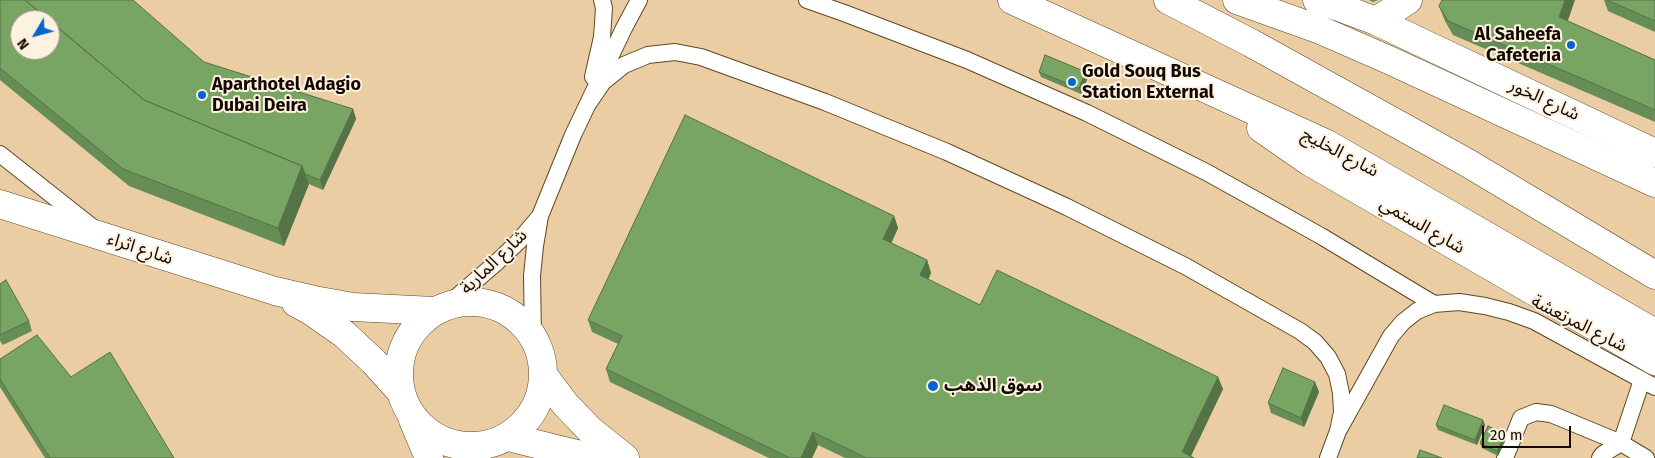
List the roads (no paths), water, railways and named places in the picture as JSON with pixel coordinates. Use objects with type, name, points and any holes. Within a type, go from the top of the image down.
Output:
[{"type":"main road","name":"شارع الخليج","points":[[1012,0],[1327,144],[1655,333]]},
{"type":"main road","points":[[1168,0],[1251,43],[1466,162],[1655,275]]},
{"type":"main road","points":[[1236,0],[1318,30],[1389,60],[1655,184]]},
{"type":"main road","points":[[1376,21],[1408,0]]},
{"type":"main road","name":"شارع الخور","points":[[1325,2],[1376,21],[1655,153]]},
{"type":"main road","name":"شارع الستمي","points":[[1194,82],[1310,162],[1651,376]]},
{"type":"main road","name":"شارع اثراء","points":[[2,206],[275,292],[353,307],[440,308]]},
{"type":"main road","name":"شارع اثراء","points":[[275,292],[311,311],[344,334],[374,362],[406,403]]},
{"type":"main road","points":[[429,458],[406,403],[398,374],[401,355],[408,338],[419,323],[440,308],[467,302],[486,303],[505,310],[521,322],[533,337],[541,356],[544,376],[541,394],[534,411],[522,426],[501,445]]},
{"type":"main road","points":[[544,376],[565,404],[590,430],[624,458]]},
{"type":"main road","points":[[406,403],[424,429],[441,440],[460,446],[501,445],[593,458]]},
{"type":"lane","points":[[588,104],[602,37],[604,8],[602,0]]},
{"type":"lane","points":[[588,104],[624,28],[640,0]]},
{"type":"lane","points":[[807,0],[844,12],[966,60],[1087,113],[1206,172],[1321,236],[1434,304]]},
{"type":"lane","points":[[588,104],[603,82],[624,65],[648,55],[675,52],[701,57],[825,102],[947,152],[1067,206],[1185,266],[1316,342],[1328,356],[1337,374],[1342,393],[1342,412],[1338,431]]},
{"type":"lane","name":"شارع المارية","points":[[533,337],[532,276],[540,216],[588,104]]},
{"type":"lane","points":[[0,154],[104,237]]},
{"type":"lane","name":"شارع المارية","points":[[440,308],[496,263],[519,241],[540,216]]},
{"type":"lane","name":"شارع المرتعشة","points":[[1328,458],[1338,431],[1391,336],[1403,322],[1418,311],[1434,304],[1459,302],[1509,312],[1534,321],[1651,376]]},
{"type":"lane","points":[[1600,458],[1602,454],[1621,443],[1651,376]]},
{"type":"lane","points":[[1505,458],[1520,418],[1536,412],[1551,414],[1621,443],[1646,458]]},
{"type":"place","name":"Al Saheefa Cafeteria","points":[[1571,45]]},
{"type":"place","name":"Gold Souq Bus Station External","points":[[1072,82]]},
{"type":"place","name":"Aparthotel Adagio Dubai Deira","points":[[202,95]]},
{"type":"place","name":"سوق الذهب","points":[[933,386]]}]
